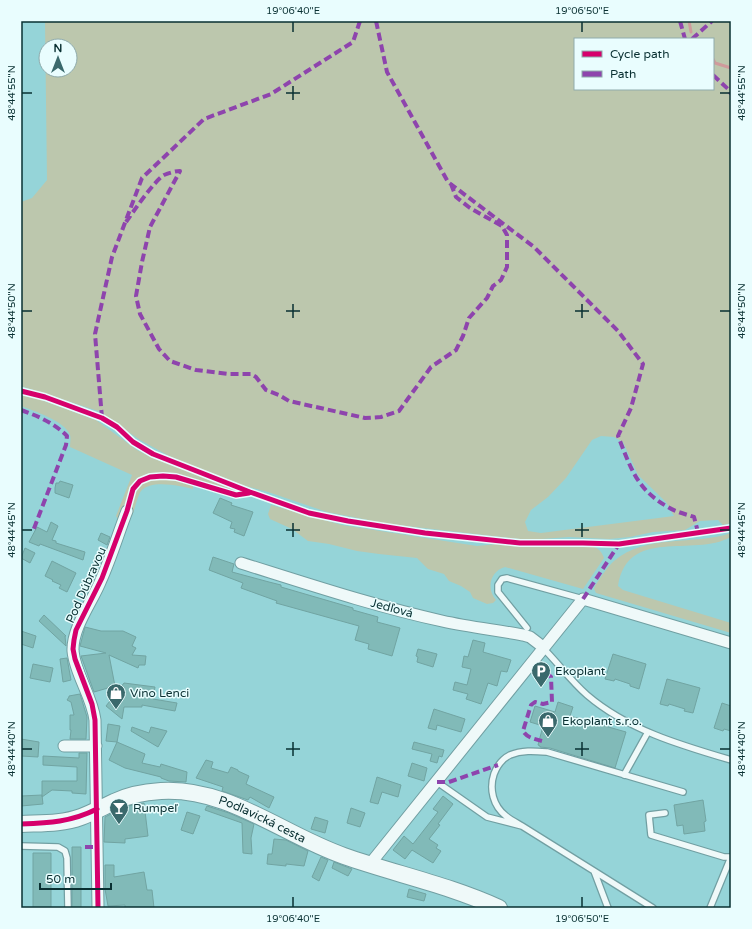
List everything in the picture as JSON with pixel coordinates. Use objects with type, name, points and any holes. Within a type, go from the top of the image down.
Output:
[{"type":"main road","name":"Podlavická cesta","points":[[21,824],[66,821],[82,817],[130,796],[160,791],[193,793],[226,802],[248,811],[344,856],[462,893],[499,908]]},
{"type":"street","name":"Pod Dúbravou","points":[[98,908],[96,746],[94,713],[75,659],[73,649],[76,630],[96,593],[127,511]]},
{"type":"street","name":"Jedľová","points":[[241,563],[328,591],[405,612],[442,621],[523,635],[530,637],[543,647]]},
{"type":"street","points":[[370,864],[583,599],[731,643]]},
{"type":"street","points":[[64,746],[96,746]]},
{"type":"lane","points":[[527,628],[498,592],[498,585],[502,579],[507,578],[583,599]]},
{"type":"lane","points":[[543,647],[588,696],[625,722],[684,746],[731,760]]},
{"type":"lane","points":[[624,774],[648,732]]},
{"type":"lane","points":[[653,908],[505,816],[493,798],[492,782],[498,765],[508,756],[524,751],[547,752],[683,792]]},
{"type":"lane","points":[[437,782],[487,817],[522,826]]},
{"type":"lane","points":[[665,813],[649,815],[651,835],[724,857],[731,857],[710,908]]},
{"type":"lane","points":[[21,846],[58,847],[65,851],[67,858],[68,908]]},
{"type":"lane","points":[[594,871],[608,908]]},
{"type":"green space","points":[[45,21],[731,21],[731,523],[723,525],[718,520],[700,521],[685,530],[653,532],[630,537],[609,539],[569,537],[528,540],[380,523],[327,512],[268,492],[230,482],[171,457],[140,440],[98,411],[21,386],[21,202],[32,198],[47,180],[46,78],[78,78],[78,38],[45,38]],"holes":[[[601,436],[614,437],[623,442],[638,475],[666,502],[674,516],[541,533],[528,531],[525,522],[531,510],[548,497],[566,478],[592,440]]]},
{"type":"green space","points":[[21,395],[39,399],[96,420],[137,450],[155,459],[221,483],[236,491],[235,493],[171,475],[158,474],[146,476],[134,483],[129,492],[121,517],[118,519],[116,516],[132,475],[70,447],[70,435],[67,430],[56,421],[21,406]]},
{"type":"green space","points":[[151,480],[175,480],[193,486],[193,489],[166,484],[146,487],[141,491],[132,516],[128,516],[137,489],[143,483]]},
{"type":"green space","points":[[271,505],[342,525],[477,546],[497,544],[590,546],[599,550],[604,558],[583,589],[505,567],[496,572],[493,576],[490,586],[496,600],[493,603],[487,604],[473,598],[470,592],[449,581],[444,574],[428,569],[417,558],[357,551],[329,544],[308,541],[292,529],[270,519],[268,514]]},
{"type":"green space","points":[[731,533],[731,537],[715,543],[664,547],[648,550],[634,556],[624,568],[618,586],[623,590],[731,623],[731,633],[596,593],[594,589],[609,566],[627,552],[656,543],[716,537]]},
{"type":"building","points":[[60,481],[73,485],[69,498],[55,493],[56,483],[59,483]]},
{"type":"building","points":[[220,498],[232,503],[231,505],[253,512],[244,536],[234,532],[235,529],[230,528],[232,522],[213,513]]},
{"type":"building","points":[[51,522],[58,526],[52,540],[56,541],[56,543],[85,552],[83,560],[40,544],[39,546],[29,542],[37,527],[47,532]]},
{"type":"building","points":[[101,533],[110,537],[107,545],[98,540]]},
{"type":"building","points":[[25,548],[35,553],[30,563],[21,558]]},
{"type":"building","points":[[213,557],[234,564],[232,572],[281,585],[281,587],[353,608],[353,610],[378,617],[377,622],[400,628],[392,656],[368,649],[369,644],[355,640],[359,626],[276,603],[277,601],[241,588],[243,583],[209,570]]},
{"type":"building","points":[[52,561],[76,573],[67,592],[59,588],[61,585],[45,576]]},
{"type":"building","points":[[44,615],[66,636],[66,646],[39,621]]},
{"type":"building","points":[[85,627],[101,631],[123,631],[136,637],[132,646],[136,648],[132,655],[146,656],[145,665],[139,665],[138,668],[109,655],[115,686],[94,692],[81,656],[106,653],[80,646]]},
{"type":"building","points":[[21,631],[36,636],[33,648],[21,644]]},
{"type":"building","points":[[473,640],[485,643],[483,652],[511,660],[507,672],[501,671],[497,686],[488,683],[481,704],[466,699],[468,694],[453,690],[455,682],[467,685],[471,669],[462,667],[464,656],[468,657]]},
{"type":"building","points":[[418,649],[437,654],[433,667],[417,662],[418,657],[416,656]]},
{"type":"building","points":[[613,654],[646,664],[639,689],[615,679],[614,681],[605,679]]},
{"type":"building","points":[[67,658],[71,680],[63,682],[60,659]]},
{"type":"building","points":[[33,664],[53,668],[50,682],[30,678]]},
{"type":"building","points":[[667,679],[700,688],[693,713],[684,711],[685,709],[669,704],[668,706],[660,704]]},
{"type":"building","points":[[124,683],[155,687],[153,699],[177,703],[175,711],[142,705],[142,707],[124,707],[122,719],[106,706]]},
{"type":"building","points":[[80,694],[87,717],[86,739],[70,739],[70,715],[74,715],[71,702],[67,700],[69,696]]},
{"type":"building","points":[[558,702],[573,707],[570,716],[626,732],[615,768],[550,748],[540,747],[538,745],[543,726],[530,722],[535,706],[555,712]]},
{"type":"building","points":[[722,703],[731,706],[731,731],[724,729],[723,731],[714,728]]},
{"type":"building","points":[[434,709],[465,719],[461,732],[437,725],[436,730],[428,728]]},
{"type":"building","points":[[108,724],[120,726],[117,742],[106,741]]},
{"type":"building","points":[[132,727],[149,733],[151,727],[167,731],[158,747],[131,731]]},
{"type":"building","points":[[21,739],[39,742],[38,757],[21,756]]},
{"type":"building","points":[[117,742],[145,754],[142,763],[160,767],[161,764],[187,772],[186,782],[169,781],[161,777],[125,768],[109,760]]},
{"type":"building","points":[[414,742],[444,750],[442,757],[439,756],[437,763],[430,761],[432,754],[412,749]]},
{"type":"building","points":[[79,753],[87,753],[86,794],[72,793],[72,791],[52,790],[42,797],[42,781],[77,781],[77,767],[43,765],[43,756],[79,758]]},
{"type":"building","points":[[206,760],[213,762],[211,768],[228,773],[231,767],[249,776],[246,784],[274,797],[269,808],[250,797],[248,800],[222,791],[223,787],[196,778]]},
{"type":"building","points":[[412,763],[427,768],[424,781],[408,776]]},
{"type":"building","points":[[377,777],[401,785],[398,797],[382,792],[378,804],[370,802]]},
{"type":"building","points":[[42,795],[43,804],[21,806],[21,796]]},
{"type":"building","points":[[443,796],[453,804],[429,839],[438,845],[436,848],[441,851],[433,863],[412,850],[405,859],[393,850],[404,836],[413,844],[438,812],[433,809]]},
{"type":"building","points":[[703,800],[706,821],[704,822],[705,831],[684,834],[683,825],[677,826],[674,805]]},
{"type":"building","points":[[144,803],[148,836],[125,839],[125,843],[104,842],[105,817],[113,813],[120,813],[120,810],[128,806]]},
{"type":"building","points":[[207,806],[229,813],[254,824],[251,838],[252,854],[243,853],[242,823],[205,810]]},
{"type":"building","points":[[351,808],[365,813],[360,827],[347,823]]},
{"type":"building","points":[[187,812],[200,816],[193,834],[181,830]]},
{"type":"building","points":[[315,817],[328,821],[325,833],[311,829]]},
{"type":"building","points":[[274,839],[286,840],[308,851],[304,866],[267,864],[268,854],[272,854]]},
{"type":"building","points":[[72,847],[81,847],[81,908],[72,908]]},
{"type":"building","points":[[33,853],[51,853],[51,908],[33,908]]},
{"type":"building","points":[[321,857],[328,860],[319,881],[312,877]]},
{"type":"building","points":[[334,862],[352,869],[348,876],[332,868]]},
{"type":"building","points":[[105,865],[114,865],[114,877],[144,872],[147,890],[152,890],[154,908],[125,908],[125,905],[108,906],[105,889]]},
{"type":"building","points":[[409,889],[426,894],[424,901],[407,897]]},
{"type":"waterway","points":[[689,21],[691,32]]},
{"type":"waterway","points":[[714,61],[715,63],[731,68]]},
{"type":"marked path","points":[[102,418],[95,334],[112,257],[142,178],[204,119],[271,94],[353,42],[360,21]]},
{"type":"marked path","points":[[376,21],[387,72],[448,182],[534,247],[618,331],[643,364],[631,408],[618,436],[631,468],[642,485],[657,500],[668,507],[677,512],[694,517],[698,532]]},
{"type":"marked path","points":[[680,21],[685,38]]},
{"type":"marked path","points":[[693,38],[712,21]]},
{"type":"marked path","points":[[714,76],[728,89],[731,94]]},
{"type":"marked path","points":[[126,222],[160,178],[164,175],[180,171],[150,227],[136,296],[140,314],[159,349],[170,361],[196,370],[229,374],[251,374],[256,377],[266,390],[289,401],[365,418],[381,417],[399,411],[431,367],[456,350],[463,336],[469,318],[487,298],[493,286],[501,280],[507,267],[507,235],[502,226],[470,208],[456,197],[451,184]]},
{"type":"marked path","points":[[21,410],[46,420],[67,436],[66,445],[33,531]]},
{"type":"marked path","points":[[583,599],[619,544]]},
{"type":"marked path","points":[[542,741],[529,737],[523,731],[531,705],[535,702],[543,704],[552,702],[551,677],[545,671]]},
{"type":"marked path","points":[[437,782],[449,782],[498,765]]},
{"type":"marked path","points":[[85,847],[97,847]]},
{"type":"cycle path","points":[[21,391],[45,397],[102,418],[117,427],[133,442],[153,454],[250,492],[309,513],[348,521],[425,533],[520,543],[619,544],[731,528]]},
{"type":"cycle path","points":[[98,908],[95,720],[92,704],[75,659],[73,649],[76,630],[102,578],[127,511],[133,489],[140,481],[150,477],[176,477],[236,495],[249,493]]},
{"type":"cycle path","points":[[21,824],[69,819],[97,809]]},
{"type":"place","name":"Ekoplant","points":[[541,688]]},
{"type":"place","name":"Víno Lenci","points":[[116,710]]},
{"type":"place","name":"Ekoplant s.r.o.","points":[[548,738]]},
{"type":"place","name":"Rumpeľ","points":[[119,825]]}]
